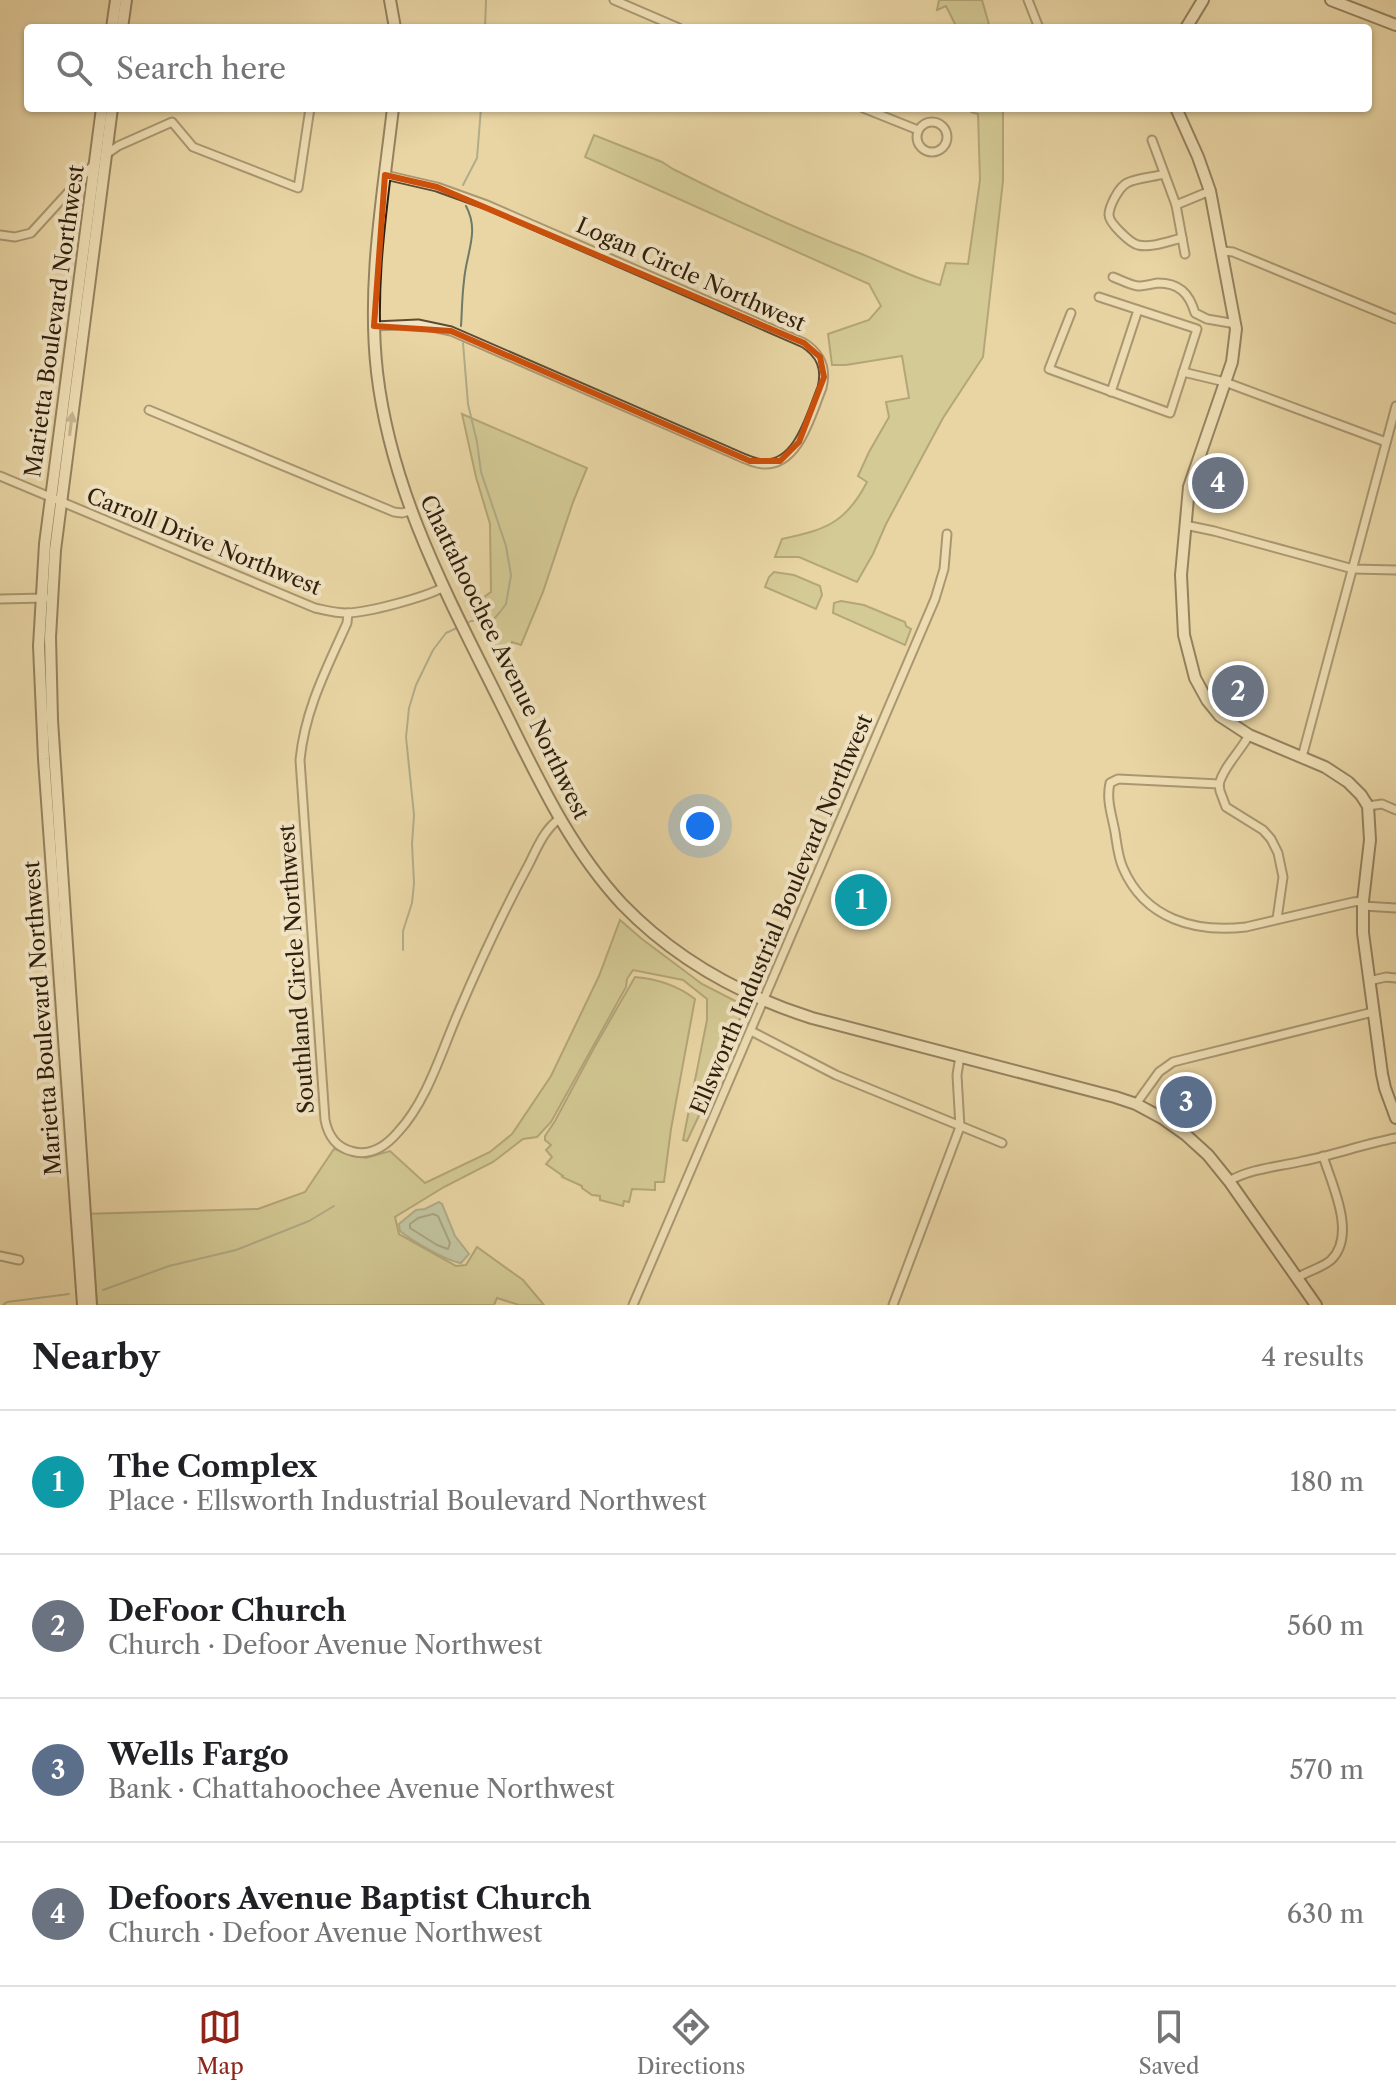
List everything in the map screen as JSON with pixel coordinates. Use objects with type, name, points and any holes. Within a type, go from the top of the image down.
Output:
[{"type":"street","points":[[113,24],[116,0]]},
{"type":"street","points":[[123,24],[126,0]]},
{"type":"street","points":[[390,0],[394,24]]},
{"type":"street","points":[[614,0],[670,24]]},
{"type":"street","points":[[1028,0],[1037,24]]},
{"type":"street","points":[[1188,24],[1203,0]]},
{"type":"street","points":[[1331,0],[1396,25]]},
{"type":"street","name":"Marietta Boulevard Northwest","points":[[56,500],[101,112]]},
{"type":"street","points":[[91,1305],[46,598],[56,500],[111,112]]},
{"type":"street","points":[[0,235],[15,237],[31,233],[106,154],[172,122],[193,147],[298,188],[309,112]]},
{"type":"street","name":"Chattahoochee Avenue Northwest","points":[[393,112],[375,268],[374,326],[377,374],[395,467],[410,511],[466,633],[559,819],[599,878],[649,929],[700,968],[763,1001],[812,1018],[1136,1104],[1162,1118],[1208,1155],[1316,1305]]},
{"type":"street","points":[[873,112],[918,130]]},
{"type":"street","points":[[1178,112],[1210,191],[1236,324],[1234,352],[1189,487],[1181,607],[1184,635],[1191,666],[1201,689],[1213,709],[1227,723],[1325,767],[1361,795],[1368,806],[1370,840],[1363,933],[1385,1088],[1396,1118]]},
{"type":"street","points":[[928,122],[938,123],[947,135],[945,145],[933,153],[923,150],[917,142],[918,130],[928,122]]},
{"type":"street","points":[[1152,140],[1177,209],[1185,254]]},
{"type":"street","points":[[1164,174],[1127,183],[1113,202],[1109,219],[1124,237],[1139,245],[1182,238]]},
{"type":"street","name":"Logan Circle Northwest","points":[[374,326],[418,324],[451,331],[761,464],[780,461],[796,448],[824,377],[820,357],[804,343],[488,205],[437,187],[385,175]]},
{"type":"street","points":[[1177,209],[1210,191]]},
{"type":"street","points":[[1223,251],[1233,252],[1396,319]]},
{"type":"street","points":[[1113,277],[1140,286],[1171,284],[1190,296],[1195,313],[1207,319],[1236,324]]},
{"type":"street","points":[[1071,313],[1049,369],[1170,413],[1197,329],[1099,297]]},
{"type":"street","points":[[1111,392],[1138,310]]},
{"type":"street","points":[[1183,372],[1225,382],[1386,442]]},
{"type":"street","points":[[1302,757],[1396,406]]},
{"type":"street","points":[[149,410],[394,512],[410,511]]},
{"type":"street","name":"Carroll Drive Northwest","points":[[0,476],[315,608],[348,613],[444,587]]},
{"type":"street","points":[[1185,525],[1353,569],[1396,570]]},
{"type":"street","name":"Ellsworth Industrial Boulevard Northwest","points":[[633,1305],[935,599],[944,569],[947,534]]},
{"type":"street","points":[[0,599],[46,598]]},
{"type":"street","name":"Marietta Boulevard Northwest","points":[[46,598],[40,674],[44,759],[83,1305]]},
{"type":"street","name":"Southland Circle Northwest","points":[[348,613],[347,623],[308,713],[300,760],[325,1120],[331,1137],[343,1148],[362,1153],[379,1149],[407,1122],[429,1080],[507,905],[547,830],[559,819]]},
{"type":"street","points":[[1249,735],[1223,772],[1219,784],[1226,807],[1263,830],[1278,853],[1283,877],[1277,919]]},
{"type":"street","points":[[1219,784],[1118,779],[1109,787],[1122,868],[1141,895],[1157,910],[1175,920],[1204,928],[1246,927],[1353,902],[1396,908]]},
{"type":"street","points":[[1368,806],[1382,804],[1396,810]]},
{"type":"street","points":[[1369,981],[1396,978]]},
{"type":"street","points":[[1136,1104],[1159,1072],[1173,1062],[1373,1012]]},
{"type":"street","points":[[751,1031],[836,1075],[1002,1143]]},
{"type":"street","points":[[893,1305],[960,1127],[957,1075],[960,1056]]},
{"type":"street","points":[[1229,1181],[1262,1169],[1396,1138]]},
{"type":"street","points":[[1297,1278],[1330,1260],[1343,1237],[1343,1221],[1323,1156]]},
{"type":"street","points":[[0,1256],[19,1260]]},
{"type":"highlighted area","points":[[385,175],[437,187],[804,343],[820,357],[824,377],[799,442],[780,461],[750,461],[451,331],[374,326]]},
{"type":"green space","points":[[939,0],[982,0],[989,24],[955,24],[946,6],[937,10]]},
{"type":"green space","points":[[971,112],[1003,112],[1003,181],[983,357],[943,418],[857,582],[799,557],[775,557],[782,539],[822,528],[851,507],[867,482],[858,476],[889,417],[886,402],[909,398],[902,356],[832,365],[828,334],[869,320],[881,306],[869,284],[585,157],[594,135],[662,162],[785,222],[940,285],[946,263],[968,264],[980,180],[978,114]]},
{"type":"green space","points":[[462,414],[587,468],[521,645],[512,642],[501,667],[474,604],[491,592],[490,524]]},
{"type":"green space","points":[[774,572],[794,575],[820,586],[822,595],[816,609],[765,587]]},
{"type":"green space","points":[[841,601],[864,605],[905,622],[911,629],[905,645],[833,613],[834,603]]},
{"type":"green space","points":[[620,920],[702,984],[745,1006],[687,1141],[683,1140],[707,1020],[707,999],[683,980],[633,970],[551,1122],[537,1137],[523,1139],[493,1162],[395,1217],[399,1234],[456,1266],[466,1265],[477,1247],[523,1280],[544,1305],[519,1305],[497,1298],[494,1305],[97,1305],[94,1266],[83,1214],[258,1209],[305,1192],[334,1149],[366,1158],[390,1151],[425,1183],[490,1152],[512,1134],[551,1076],[599,976]]},
{"type":"green space","points":[[635,977],[667,984],[695,999],[664,1182],[655,1182],[655,1190],[632,1189],[629,1202],[624,1201],[623,1206],[600,1200],[600,1196],[592,1195],[546,1164],[552,1157],[546,1150],[551,1145],[545,1136]]},
{"type":"water","points":[[439,1202],[455,1236],[469,1254],[461,1263],[420,1245],[400,1231],[399,1224],[416,1210]]},
{"type":"waterway","points":[[485,24],[486,0]]},
{"type":"waterway","points":[[463,185],[477,158],[481,112]]},
{"type":"waterway","points":[[461,326],[472,234],[466,206]]},
{"type":"waterway","points":[[463,343],[468,404],[481,472],[506,546],[511,575],[506,604],[494,619],[471,621],[464,625]]},
{"type":"waterway","points":[[403,950],[403,931],[412,903],[414,883],[414,815],[406,737],[409,708],[433,650],[446,633],[459,627]]},
{"type":"waterway","points":[[103,1290],[169,1266],[236,1250],[309,1221],[334,1206]]},
{"type":"waterway","points":[[3,1305],[69,1294]]},
{"type":"place","name":"Defoors Avenue Baptist Church","points":[[1218,483]]},
{"type":"place","name":"DeFoor Church","points":[[1238,691]]},
{"type":"place","name":"The Complex","points":[[861,900]]},
{"type":"place","name":"Wells Fargo","points":[[1186,1102]]}]
